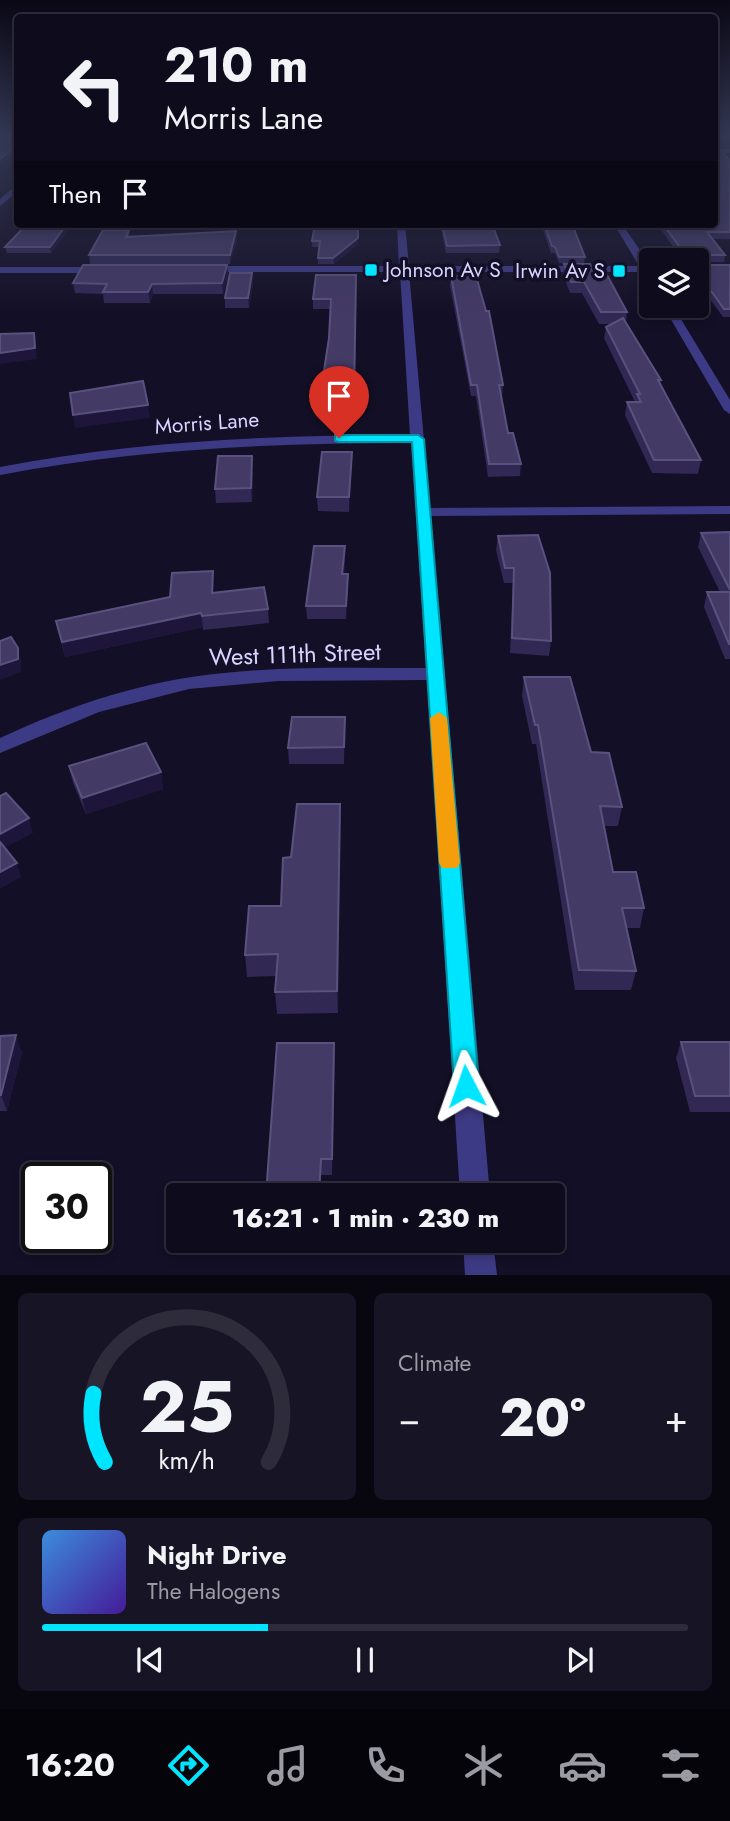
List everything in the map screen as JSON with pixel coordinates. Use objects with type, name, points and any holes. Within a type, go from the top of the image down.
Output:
[{"type":"street","points":[[401,228],[474,1183]]},
{"type":"street","points":[[621,228],[639,257]]},
{"type":"street","points":[[0,270],[112,270]]},
{"type":"street","points":[[195,270],[639,272]]},
{"type":"street","points":[[675,318],[730,410]]},
{"type":"street","name":"Morris Lane","points":[[0,471],[98,454],[179,444],[260,439],[418,439]]},
{"type":"street","points":[[422,512],[730,510]]},
{"type":"street","name":"West 111th Street","points":[[0,746],[44,724],[115,700],[185,684],[253,676],[435,674]]},
{"type":"street","points":[[479,1253],[481,1275]]},
{"type":"building","points":[[718,196],[730,196],[730,232],[707,232],[725,255],[709,255],[709,248],[681,248],[666,228],[718,228]]},
{"type":"building","points":[[23,228],[64,228],[50,247],[5,247]]},
{"type":"building","points":[[314,228],[358,228],[358,238],[333,258],[318,258],[320,241],[312,241]]},
{"type":"building","points":[[443,228],[494,228],[500,245],[447,246]]},
{"type":"building","points":[[545,228],[574,228],[585,257],[559,257]]},
{"type":"building","points":[[103,230],[129,230],[126,237],[236,231],[230,255],[89,255]]},
{"type":"building","points":[[564,264],[590,264],[594,273],[606,273],[627,312],[601,312],[584,282],[571,282]]},
{"type":"building","points":[[83,265],[227,265],[222,283],[152,284],[148,292],[103,292],[107,284],[73,283]]},
{"type":"building","points":[[709,265],[730,265],[730,309],[724,309],[709,288]]},
{"type":"building","points":[[230,273],[252,273],[248,298],[225,298]]},
{"type":"building","points":[[316,275],[356,275],[354,397],[320,397],[329,338],[331,299],[313,299]]},
{"type":"building","points":[[451,276],[476,276],[486,311],[489,311],[503,385],[499,385],[508,433],[513,433],[521,464],[489,464],[477,385],[471,385]]},
{"type":"building","points":[[623,318],[661,380],[658,380],[701,460],[654,460],[627,402],[641,402],[637,394],[640,394],[606,327]]},
{"type":"building","points":[[34,333],[35,348],[0,353],[0,334]]},
{"type":"building","points":[[143,381],[148,405],[73,415],[70,393]]},
{"type":"building","points":[[322,452],[352,452],[349,497],[317,497]]},
{"type":"building","points":[[218,456],[252,456],[251,488],[215,489]]},
{"type":"building","points":[[730,532],[730,590],[701,533]]},
{"type":"building","points":[[538,535],[550,573],[551,641],[512,638],[514,568],[505,568],[498,536]]},
{"type":"building","points":[[314,546],[345,546],[342,574],[348,574],[346,606],[306,606]]},
{"type":"building","points":[[213,571],[212,593],[264,587],[268,609],[202,616],[201,613],[62,642],[56,621],[170,597],[172,573]]},
{"type":"building","points":[[707,592],[730,592],[730,644],[729,644]]},
{"type":"building","points":[[11,637],[18,648],[18,659],[0,665],[0,641]]},
{"type":"building","points":[[524,677],[570,677],[591,752],[609,753],[622,807],[600,806],[613,872],[636,872],[644,908],[622,908],[636,971],[579,970],[538,725],[535,725]]},
{"type":"building","points":[[292,717],[345,717],[344,747],[288,748]]},
{"type":"building","points":[[146,743],[161,772],[82,798],[69,766]]},
{"type":"building","points":[[6,793],[29,818],[0,834],[0,796]]},
{"type":"building","points":[[297,804],[340,804],[337,991],[275,992],[278,954],[245,955],[249,906],[281,906],[283,858],[291,857]]},
{"type":"building","points":[[0,842],[17,863],[0,872]]},
{"type":"building","points":[[16,1035],[1,1095],[0,1095],[0,1036]]},
{"type":"building","points":[[681,1042],[730,1042],[730,1096],[695,1096]]},
{"type":"building","points":[[277,1043],[334,1043],[332,1159],[321,1159],[320,1183],[267,1183]]},
{"type":"slow traffic","points":[[439,718],[450,863]]},
{"type":"place","name":"Johnson Av S","points":[[371,270]]},
{"type":"place","name":"Irwin Av S","points":[[619,271]]},
{"type":"route","points":[[339,438],[418,439],[466,1086]]}]
